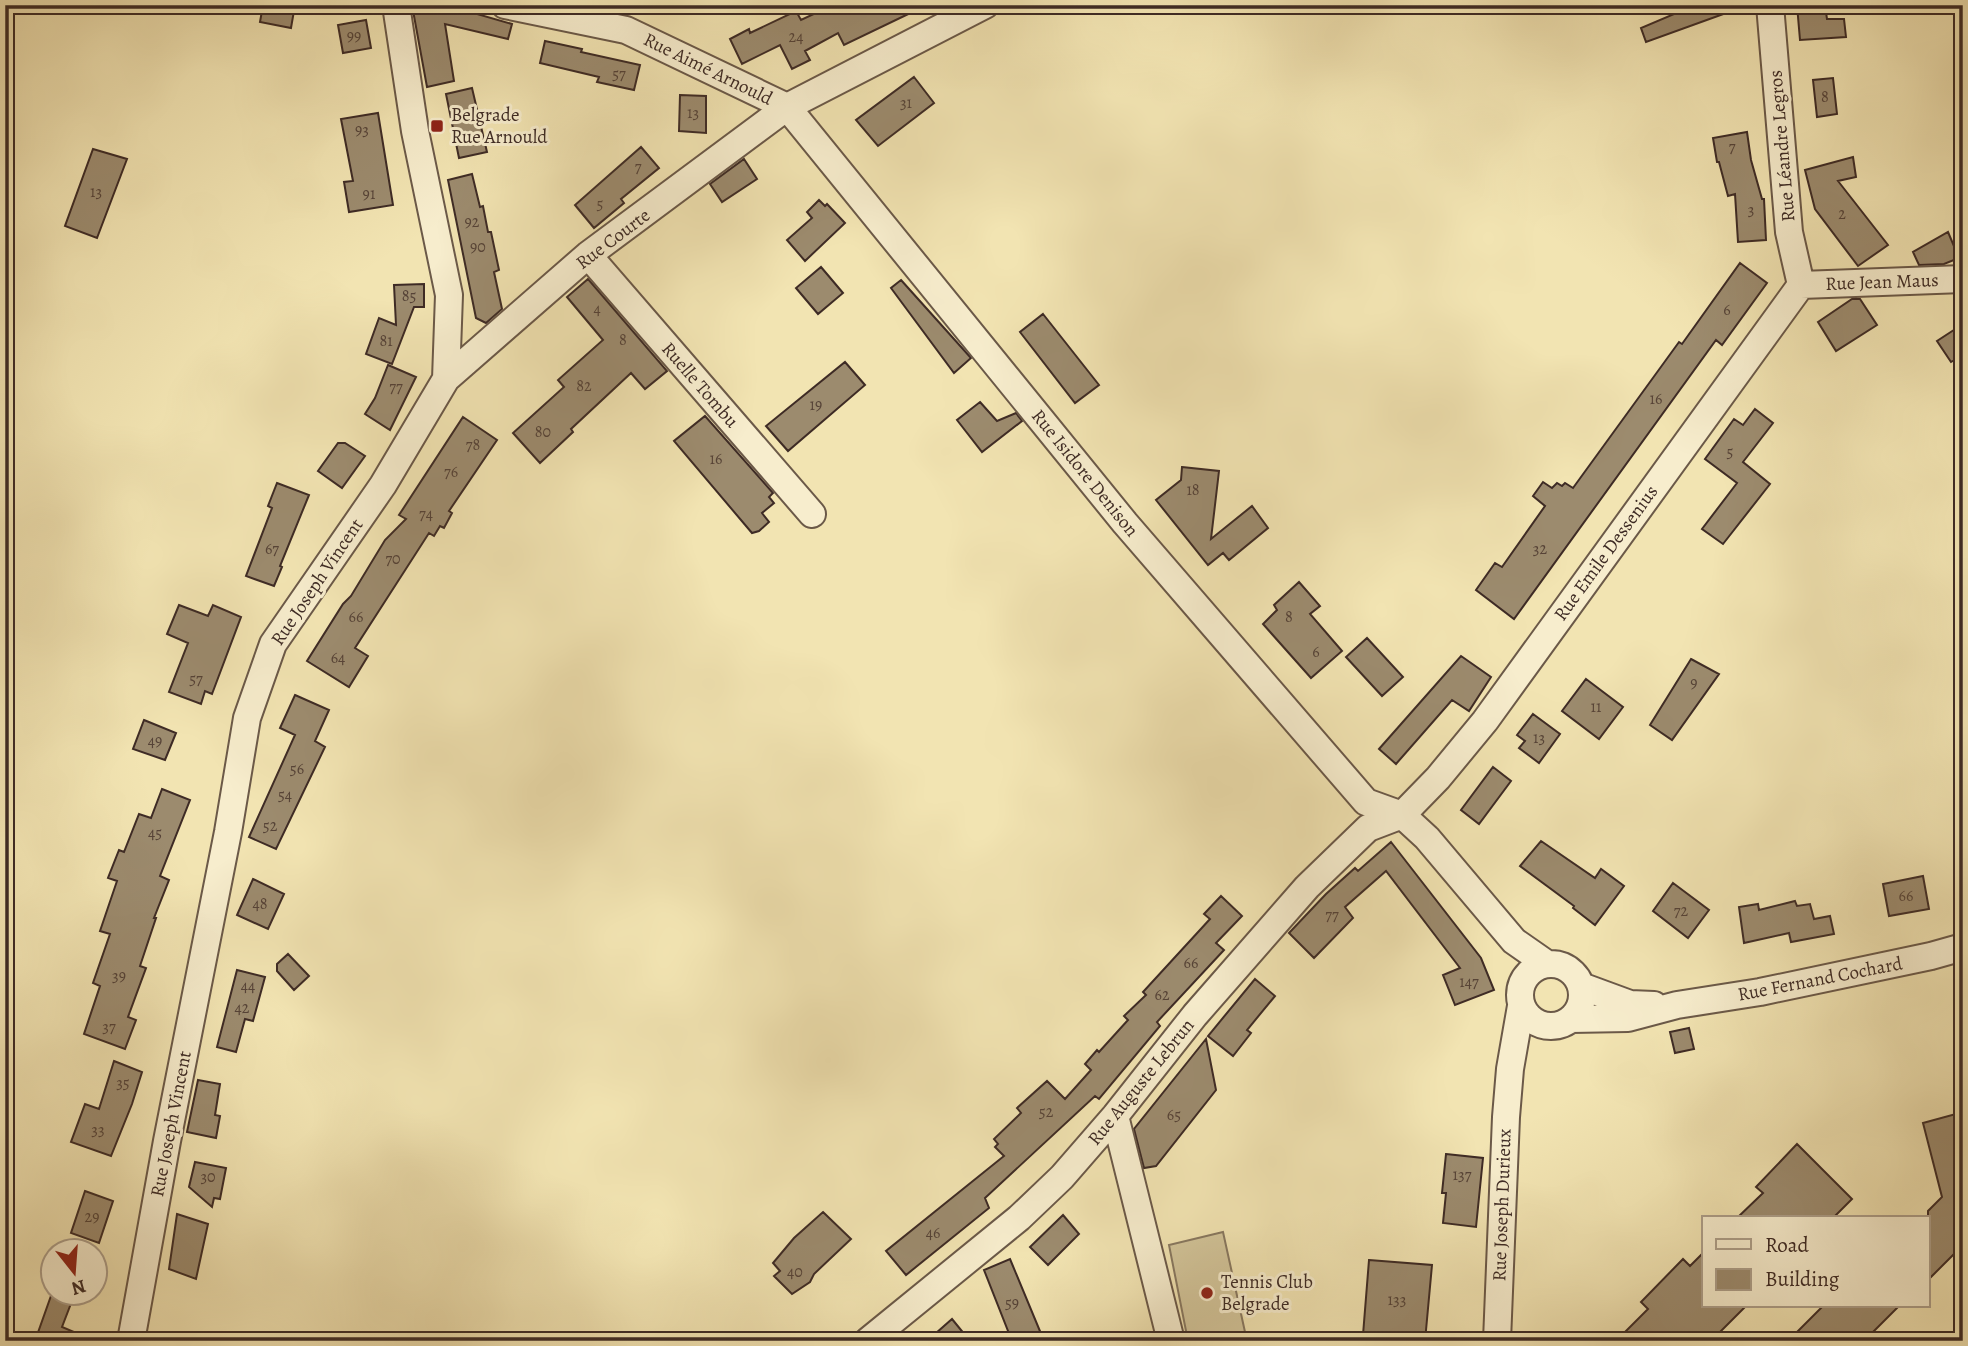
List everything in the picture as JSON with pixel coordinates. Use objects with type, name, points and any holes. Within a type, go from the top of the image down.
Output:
[{"type":"street","name":"Rue Joseph Vincent","points":[[131,1341],[228,832],[247,718],[273,644],[383,485],[446,379],[449,295],[415,131],[396,5]]},
{"type":"street","name":"Rue Aimé Arnould","points":[[505,5],[626,30],[787,107]]},
{"type":"street","name":"Rue Léandre Legros","points":[[1770,5],[1789,232],[1801,285]]},
{"type":"street","name":"Rue Courte","points":[[446,379],[589,256],[787,107],[970,8]]},
{"type":"street","name":"Rue Isidore Denison","points":[[787,107],[1125,523],[1366,802],[1402,815]]},
{"type":"street","name":"Ruelle Tombu","points":[[589,256],[812,514]]},
{"type":"street","name":"Rue Jean Maus","points":[[1801,285],[1963,279]]},
{"type":"street","name":"Rue Emile Dessenius","points":[[1402,815],[1485,721],[1801,285]]},
{"type":"street","points":[[1402,815],[1427,838],[1514,941],[1547,964]]},
{"type":"street","name":"Rue Auguste Lebrun","points":[[868,1341],[1019,1218],[1062,1177],[1115,1116],[1195,1015],[1307,887],[1368,828],[1402,815]]},
{"type":"street","points":[[1514,941],[1525,978]]},
{"type":"street","name":"Rue Fernand Cochard","points":[[1559,1023],[1628,1018],[1677,1005],[1760,992],[1963,947]]},
{"type":"street","points":[[1510,1069],[1559,1023],[1582,1000],[1581,986],[1576,976],[1568,969],[1547,964],[1531,971],[1525,978],[1520,987],[1521,1006],[1531,1019],[1559,1023]]},
{"type":"street","name":"Rue Fernand Cochard","points":[[1581,986],[1630,1004],[1677,1005]]},
{"type":"street","name":"Rue Joseph Durieux","points":[[1497,1341],[1506,1117],[1510,1069],[1521,1006]]},
{"type":"street","points":[[1115,1116],[1171,1341]]},
{"type":"shaded area","name":"Tennis Club Belgrade","points":[[1223,1232],[1247,1341],[1188,1341],[1169,1245]]},
{"type":"building","points":[[263,5],[295,5],[291,28],[260,22]]},
{"type":"building","points":[[412,5],[446,5],[512,24],[508,39],[445,24],[454,81],[427,87]]},
{"type":"building","points":[[833,5],[927,5],[844,45],[838,33],[805,51],[810,60],[792,69],[780,45],[742,64],[730,39],[749,29],[750,33],[796,11],[801,20]]},
{"type":"building","points":[[1677,5],[1740,5],[1740,8],[1646,42],[1641,28],[1679,12]]},
{"type":"building","points":[[1797,5],[1825,5],[1827,19],[1844,19],[1846,37],[1800,40]]},
{"type":"building","points":[[366,20],[371,48],[343,53],[338,25]]},
{"type":"building","points":[[545,41],[640,65],[634,90],[597,82],[599,77],[540,63]]},
{"type":"building","points":[[914,77],[934,103],[878,146],[856,120]]},
{"type":"building","points":[[1833,78],[1837,114],[1817,117],[1813,80]]},
{"type":"building","points":[[472,88],[487,152],[459,158],[446,94]]},
{"type":"building","points":[[680,95],[706,96],[706,133],[679,131]]},
{"type":"building","points":[[378,113],[393,205],[349,212],[344,182],[353,181],[341,119]]},
{"type":"building","points":[[1747,132],[1751,160],[1764,199],[1766,240],[1738,242],[1735,194],[1728,196],[1717,162],[1713,138]]},
{"type":"building","points":[[641,147],[659,168],[621,199],[624,203],[594,228],[575,205]]},
{"type":"building","points":[[93,149],[127,159],[97,238],[65,226]]},
{"type":"building","points":[[1853,157],[1856,177],[1838,181],[1888,245],[1858,266],[1815,209],[1805,170]]},
{"type":"building","points":[[744,159],[757,179],[722,202],[710,184]]},
{"type":"building","points":[[472,174],[488,232],[491,232],[499,270],[494,272],[502,309],[486,323],[476,318],[448,180]]},
{"type":"building","points":[[819,200],[825,206],[827,204],[845,223],[805,261],[787,240],[812,218],[807,212]]},
{"type":"building","points":[[1948,232],[1959,258],[1944,264],[1919,265],[1913,252]]},
{"type":"building","points":[[1740,263],[1767,283],[1722,345],[1716,340],[1514,619],[1476,590],[1495,563],[1502,567],[1545,506],[1533,496],[1543,482],[1552,488],[1557,483],[1562,486],[1565,483],[1573,488]]},
{"type":"building","points":[[821,267],[843,293],[818,314],[796,288]]},
{"type":"building","points":[[588,279],[667,371],[645,389],[631,373],[571,429],[573,432],[540,463],[513,433],[564,387],[558,380],[603,340],[567,297]]},
{"type":"building","points":[[901,280],[971,358],[954,373],[891,288]]},
{"type":"building","points":[[424,284],[424,307],[414,307],[392,364],[366,354],[379,318],[396,325],[394,285]]},
{"type":"building","points":[[1852,299],[1860,299],[1877,325],[1836,351],[1818,322]]},
{"type":"building","points":[[1043,314],[1099,385],[1075,403],[1020,332]]},
{"type":"building","points":[[1963,324],[1963,355],[1951,362],[1937,341]]},
{"type":"building","points":[[845,362],[865,385],[788,451],[766,426]]},
{"type":"building","points":[[388,365],[416,377],[390,430],[365,414],[375,398]]},
{"type":"building","points":[[980,402],[997,421],[1016,413],[1022,421],[982,452],[957,420]]},
{"type":"building","points":[[1755,409],[1773,423],[1743,462],[1770,484],[1723,544],[1702,529],[1737,483],[1705,459],[1734,419],[1743,425]]},
{"type":"building","points":[[705,416],[773,493],[769,497],[774,503],[762,513],[769,522],[759,531],[752,533],[674,441]]},
{"type":"building","points":[[463,417],[497,440],[449,511],[452,513],[444,528],[440,526],[434,536],[429,533],[355,648],[368,656],[349,687],[307,661],[385,540],[406,519],[399,515]]},
{"type":"building","points":[[338,443],[345,443],[365,456],[342,488],[318,471]]},
{"type":"building","points":[[1182,467],[1219,471],[1211,539],[1252,506],[1268,528],[1229,560],[1223,553],[1208,565],[1156,500],[1181,480]]},
{"type":"building","points":[[277,483],[309,495],[274,586],[246,576],[272,508],[268,506]]},
{"type":"building","points":[[1299,582],[1320,606],[1310,614],[1342,651],[1311,678],[1263,624],[1277,610],[1274,605]]},
{"type":"building","points":[[179,605],[208,616],[213,605],[241,617],[212,694],[205,691],[201,704],[169,692],[188,643],[167,634]]},
{"type":"building","points":[[1367,638],[1403,677],[1382,696],[1346,657]]},
{"type":"building","points":[[1461,656],[1491,677],[1469,711],[1452,700],[1396,764],[1379,749]]},
{"type":"building","points":[[1691,659],[1719,674],[1672,740],[1650,725]]},
{"type":"building","points":[[1586,679],[1623,707],[1599,739],[1562,711]]},
{"type":"building","points":[[295,695],[329,710],[315,741],[325,747],[276,849],[249,837],[295,735],[280,728]]},
{"type":"building","points":[[1533,714],[1560,734],[1539,763],[1519,748],[1525,741],[1517,735]]},
{"type":"building","points":[[144,720],[176,733],[165,760],[133,749]]},
{"type":"building","points":[[1493,767],[1511,781],[1479,824],[1461,810]]},
{"type":"building","points":[[162,789],[190,800],[160,876],[169,880],[140,966],[146,968],[128,1017],[136,1020],[125,1049],[84,1034],[100,986],[93,983],[110,934],[100,931],[117,881],[108,878],[119,850],[124,852],[139,814],[151,818]]},
{"type":"building","points":[[1541,841],[1595,878],[1601,869],[1624,886],[1595,925],[1520,866]]},
{"type":"building","points":[[1391,842],[1481,958],[1494,990],[1455,1005],[1443,975],[1460,968],[1386,871],[1345,907],[1353,918],[1314,958],[1289,933],[1355,868],[1358,871]]},
{"type":"building","points":[[1923,876],[1929,909],[1889,916],[1883,884]]},
{"type":"building","points":[[253,879],[284,894],[268,929],[237,915]]},
{"type":"building","points":[[1673,883],[1709,910],[1688,938],[1653,911]]},
{"type":"building","points":[[1221,896],[1242,916],[1216,943],[1224,950],[1157,1022],[1160,1026],[1099,1099],[1095,1096],[985,1198],[989,1208],[906,1275],[886,1251],[1004,1156],[995,1147],[998,1144],[994,1139],[1021,1113],[1017,1108],[1047,1081],[1065,1099],[1091,1070],[1085,1064],[1128,1020],[1124,1016],[1146,995],[1143,992],[1210,919],[1204,914]]},
{"type":"building","points":[[1795,901],[1797,906],[1810,904],[1814,919],[1830,916],[1834,934],[1791,942],[1789,933],[1744,943],[1739,907],[1758,904],[1759,910]]},
{"type":"building","points":[[288,954],[309,976],[294,990],[277,971],[277,964]]},
{"type":"building","points":[[237,970],[265,977],[253,1021],[245,1019],[236,1052],[217,1047]]},
{"type":"building","points":[[1255,979],[1275,996],[1247,1030],[1251,1033],[1233,1056],[1208,1036]]},
{"type":"building","points":[[1689,1028],[1694,1049],[1675,1053],[1670,1032]]},
{"type":"building","points":[[1206,1039],[1216,1090],[1156,1166],[1144,1168],[1134,1129]]},
{"type":"building","points":[[114,1061],[142,1072],[111,1156],[71,1142],[85,1104],[99,1109]]},
{"type":"building","points":[[198,1080],[220,1084],[215,1115],[220,1116],[216,1138],[187,1132]]},
{"type":"building","points":[[1963,1112],[1963,1245],[1930,1278],[1928,1211],[1942,1197],[1923,1123]]},
{"type":"building","points":[[1797,1144],[1852,1199],[1835,1216],[1739,1216],[1763,1193],[1756,1187]]},
{"type":"building","points":[[1446,1154],[1483,1158],[1476,1227],[1443,1223],[1446,1193],[1442,1193]]},
{"type":"building","points":[[195,1162],[226,1168],[220,1199],[214,1198],[212,1207],[189,1187]]},
{"type":"building","points":[[85,1191],[113,1201],[101,1238],[85,1238],[71,1233]]},
{"type":"building","points":[[823,1212],[851,1239],[814,1274],[810,1282],[792,1294],[774,1276],[780,1271],[773,1263],[794,1238]]},
{"type":"building","points":[[177,1214],[208,1224],[196,1279],[169,1269]]},
{"type":"building","points":[[1063,1215],[1079,1234],[1048,1265],[1030,1247]]},
{"type":"building","points":[[1702,1254],[1702,1308],[1744,1308],[1711,1341],[1616,1341],[1648,1309],[1641,1302],[1683,1259],[1690,1266]]},
{"type":"building","points":[[1010,1259],[1042,1336],[1028,1341],[1012,1341],[984,1270]]},
{"type":"building","points":[[1369,1260],[1432,1265],[1425,1341],[1363,1335]]},
{"type":"building","points":[[47,1308],[69,1308],[62,1327],[95,1341],[35,1341]]},
{"type":"building","points":[[1821,1308],[1897,1308],[1864,1341],[1788,1341]]},
{"type":"building","points":[[952,1319],[970,1341],[927,1341]]},
{"type":"place","name":"Belgrade Rue Arnould","points":[[437,126]]},
{"type":"place","name":"Tennis Club Belgrade","points":[[1207,1293]]}]
